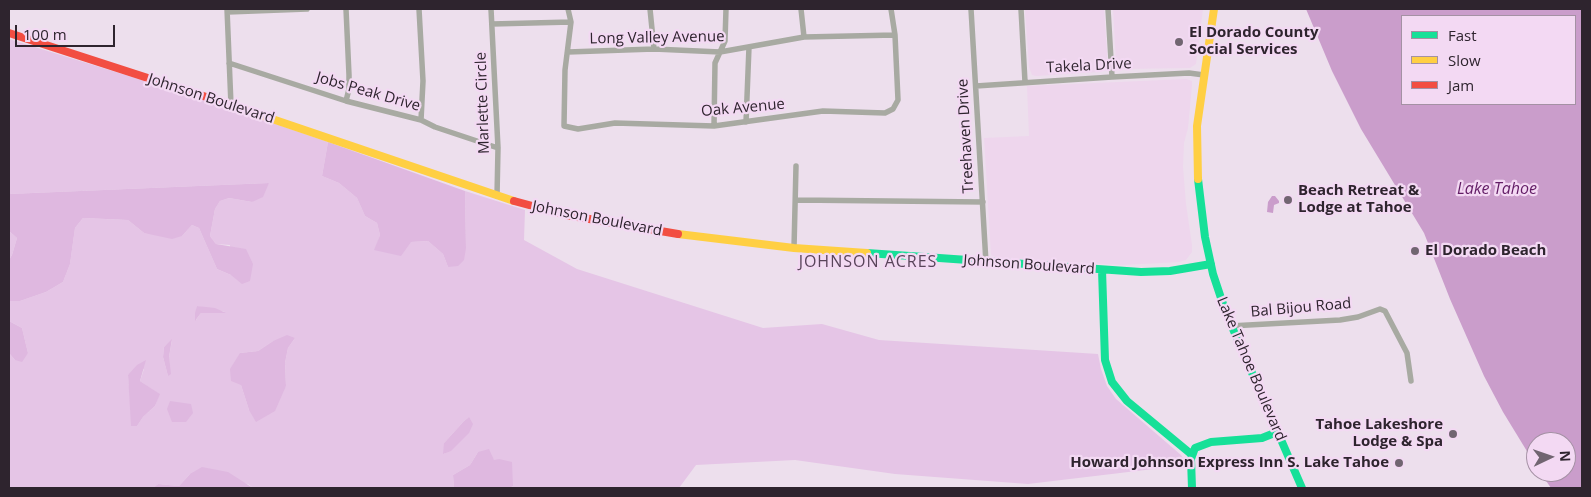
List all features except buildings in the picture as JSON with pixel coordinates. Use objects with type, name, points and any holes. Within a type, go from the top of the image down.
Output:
[{"type":"main road","name":"Lake Tahoe Boulevard","points":[[1214,9],[1197,126],[1197,165],[1203,222],[1217,289],[1230,326],[1302,488]]},
{"type":"main road","name":"Johnson Boulevard","points":[[9,32],[231,105],[497,196],[566,215],[671,234],[794,248],[1102,270],[1158,271],[1211,264]]},
{"type":"main road","points":[[1102,270],[1105,360],[1112,382],[1127,401],[1191,454]]},
{"type":"main road","points":[[1192,488],[1191,454],[1195,448],[1211,442],[1262,438],[1277,432]]},
{"type":"street","points":[[231,105],[227,11],[307,9]]},
{"type":"street","points":[[346,9],[349,89],[346,102]]},
{"type":"street","points":[[419,9],[423,81],[421,120]]},
{"type":"street","name":"Marlette Circle","points":[[491,9],[498,148],[497,196]]},
{"type":"street","points":[[568,9],[570,22],[568,52]]},
{"type":"street","points":[[650,9],[654,49]]},
{"type":"street","points":[[714,126],[715,63],[725,41],[726,9]]},
{"type":"street","points":[[801,9],[804,37]]},
{"type":"street","points":[[891,9],[895,36]]},
{"type":"street","name":"Treehaven Drive","points":[[972,9],[986,262]]},
{"type":"street","points":[[1021,9],[1025,82]]},
{"type":"street","points":[[1108,9],[1112,77]]},
{"type":"street","points":[[492,24],[570,22]]},
{"type":"street","name":"Long Valley Avenue","points":[[568,52],[654,49],[720,52],[804,37],[895,36]]},
{"type":"street","name":"Oak Avenue","points":[[568,52],[565,70],[564,126],[578,129],[615,123],[638,122],[714,126],[823,111],[885,113],[893,109],[898,100],[895,36]]},
{"type":"street","points":[[746,122],[748,47]]},
{"type":"street","name":"Jobs Peak Drive","points":[[229,63],[346,102],[421,120],[498,148]]},
{"type":"street","name":"Takela Drive","points":[[976,86],[1189,73],[1204,75]]},
{"type":"street","points":[[794,248],[796,166]]},
{"type":"street","points":[[796,200],[983,202]]},
{"type":"street","name":"Bal Bijou Road","points":[[1230,326],[1340,320],[1358,317],[1380,309],[1385,311],[1407,353],[1411,381]]},
{"type":"shaded area","points":[[1025,9],[1104,9],[1108,67],[1106,70],[1100,72],[1032,75],[1029,67]]},
{"type":"shaded area","points":[[1113,9],[1203,9],[1196,64],[1190,68],[1120,69],[1116,63]]},
{"type":"shaded area","points":[[9,39],[200,98],[328,142],[322,176],[339,183],[357,198],[365,216],[377,223],[380,235],[375,250],[411,242],[428,241],[443,254],[448,267],[466,248],[465,191],[525,210],[524,240],[577,269],[763,328],[822,324],[879,340],[1098,354],[1107,386],[1116,399],[1181,455],[1187,465],[1028,484],[895,474],[795,460],[696,465],[679,488],[510,488],[513,486],[494,460],[478,452],[470,465],[453,475],[454,488],[253,488],[248,484],[190,474],[179,486],[158,484],[153,488],[9,488],[9,353],[15,360],[28,353],[22,328],[9,321],[9,301],[20,301],[46,292],[63,282],[70,264],[75,228],[83,218],[128,220],[144,233],[182,236],[192,225],[199,228],[217,269],[231,275],[230,245],[216,244],[210,236],[215,209],[220,201],[229,198],[252,202],[269,183],[9,194]],"holes":[[[197,306],[225,312],[201,313],[196,320]],[[295,338],[288,348],[285,363],[286,386],[249,410],[241,385],[240,353],[258,351],[273,341]],[[172,340],[168,376],[163,357],[164,347]],[[144,369],[140,381],[159,394],[155,406],[143,417],[137,426],[132,426],[128,375]],[[469,417],[444,454],[444,443],[464,421]]]},
{"type":"shaded area","points":[[1186,79],[1192,81],[1192,85],[1188,128],[1184,143],[1183,167],[1192,252],[1186,260],[1123,265],[997,258],[991,255],[984,138],[1029,136],[1027,86]]},
{"type":"shaded area","points":[[328,142],[465,191],[466,248],[464,260],[458,266],[448,267],[443,254],[428,241],[411,242],[401,256],[374,250],[380,235],[377,223],[365,216],[357,198],[339,183],[322,176]]},
{"type":"shaded area","points":[[269,183],[263,197],[252,202],[229,198],[220,201],[215,209],[210,236],[216,244],[246,249],[253,264],[250,281],[242,284],[231,275],[217,269],[199,228],[192,225],[182,236],[172,239],[144,233],[128,220],[83,218],[75,228],[70,264],[63,282],[46,292],[20,301],[9,301],[9,260],[17,238],[9,231],[9,194]]},
{"type":"shaded area","points":[[9,231],[17,238],[9,260]]},
{"type":"shaded area","points":[[197,306],[215,308],[226,313],[201,313],[195,321]]},
{"type":"shaded area","points":[[9,321],[22,328],[28,353],[22,362],[15,360],[9,353]]},
{"type":"shaded area","points":[[287,335],[295,338],[288,348],[285,363],[286,386],[275,411],[256,422],[249,410],[241,385],[231,381],[230,369],[240,353],[258,351],[273,341]]},
{"type":"shaded area","points":[[172,339],[169,357],[171,374],[168,376],[163,357],[164,347]]},
{"type":"shaded area","points":[[146,360],[140,381],[160,394],[155,406],[143,417],[137,426],[131,426],[128,375],[137,365]]},
{"type":"shaded area","points":[[170,401],[191,404],[193,413],[186,422],[172,422],[167,409]]},
{"type":"shaded area","points":[[469,417],[473,424],[469,433],[451,451],[443,454],[444,443]]},
{"type":"shaded area","points":[[489,449],[494,460],[499,459],[512,462],[513,486],[510,488],[454,488],[453,475],[470,465],[478,452]]},
{"type":"shaded area","points":[[202,467],[228,472],[253,488],[153,488],[158,484],[179,486],[190,474]]},
{"type":"water","name":"Lake Tahoe","points":[[1306,9],[1582,9],[1582,488],[1551,488],[1547,482],[1576,482],[1576,432],[1526,432],[1526,450],[1484,376],[1450,299],[1424,233],[1361,129],[1332,71]]},
{"type":"water","points":[[1272,196],[1275,196],[1279,201],[1279,203],[1274,205],[1273,213],[1267,212],[1268,202]]},
{"type":"traffic: fast","points":[[1198,179],[1205,237],[1213,274],[1226,313],[1302,488]]},
{"type":"traffic: fast","points":[[867,253],[1141,272],[1170,271],[1211,264]]},
{"type":"traffic: fast","points":[[1102,270],[1105,360],[1112,382],[1127,401],[1191,454]]},
{"type":"traffic: fast","points":[[1192,488],[1191,459],[1195,448],[1211,442],[1262,438],[1277,432]]},
{"type":"traffic: slow","points":[[1198,179],[1197,126],[1214,9]]},
{"type":"traffic: slow","points":[[228,104],[514,201]]},
{"type":"traffic: slow","points":[[678,234],[794,248],[867,253]]},
{"type":"traffic: jam","points":[[9,33],[228,104]]},
{"type":"traffic: jam","points":[[514,201],[566,215],[678,234]]},
{"type":"place","name":"El Dorado County Social Services","points":[[1179,42]]},
{"type":"place","name":"Beach Retreat & Lodge at Tahoe","points":[[1288,200]]},
{"type":"place","name":"El Dorado Beach","points":[[1415,251]]},
{"type":"place","name":"Tahoe Lakeshore Lodge & Spa","points":[[1453,434]]},
{"type":"place","name":"Howard Johnson Express Inn S. Lake Tahoe","points":[[1399,463]]},
{"type":"district","name":"JOHNSON ACRES","points":[[868,262]]}]
